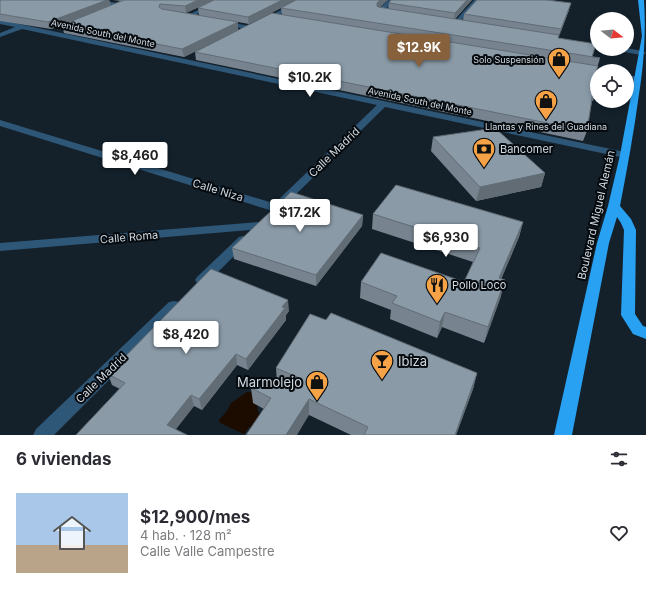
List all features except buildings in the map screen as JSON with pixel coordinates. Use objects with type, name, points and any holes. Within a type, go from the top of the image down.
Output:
[{"type":"highway","name":"Boulevard Miguel Alemán","points":[[563,435],[603,243],[614,206],[624,155],[645,36],[640,1]]},
{"type":"highway","points":[[637,79],[646,86]]},
{"type":"highway","points":[[614,206],[627,222],[630,230],[628,315],[638,330],[646,333]]},
{"type":"street","points":[[92,0],[126,4],[109,11]]},
{"type":"street","points":[[187,17],[223,0]]},
{"type":"street","points":[[237,35],[304,0]]},
{"type":"street","points":[[393,0],[380,12],[397,15]]},
{"type":"street","points":[[463,25],[451,24],[477,0]]},
{"type":"street","points":[[180,15],[201,19]]},
{"type":"street","points":[[270,17],[286,20]]},
{"type":"street","name":"Avenida South del Monte","points":[[0,22],[624,155]]},
{"type":"street","points":[[215,22],[250,28]]},
{"type":"street","points":[[0,35],[22,27]]},
{"type":"street","points":[[52,33],[66,27]]},
{"type":"street","points":[[634,52],[642,53]]},
{"type":"street","points":[[185,61],[198,55]]},
{"type":"street","name":"Calle Madrid","points":[[195,286],[384,103]]},
{"type":"street","name":"Calle Niza","points":[[0,122],[276,208]]},
{"type":"street","name":"Calle Roma","points":[[0,247],[258,226]]},
{"type":"street","name":"Calle Madrid","points":[[42,435],[184,297]]},
{"type":"shaded area","points":[[247,392],[253,392],[257,402],[258,412],[262,415],[254,427],[249,427],[244,434],[220,423],[219,420],[231,403]]},
{"type":"place","name":"Solo Suspensión","points":[[559,78]]},
{"type":"place","name":"Llantas y Rines del Guadiana","points":[[546,120]]},
{"type":"place","name":"Bancomer","points":[[484,168]]},
{"type":"place","name":"Pollo Loco","points":[[437,304]]},
{"type":"place","name":"Ibiza","points":[[382,380]]},
{"type":"place","name":"Marmolejo","points":[[317,402]]}]
